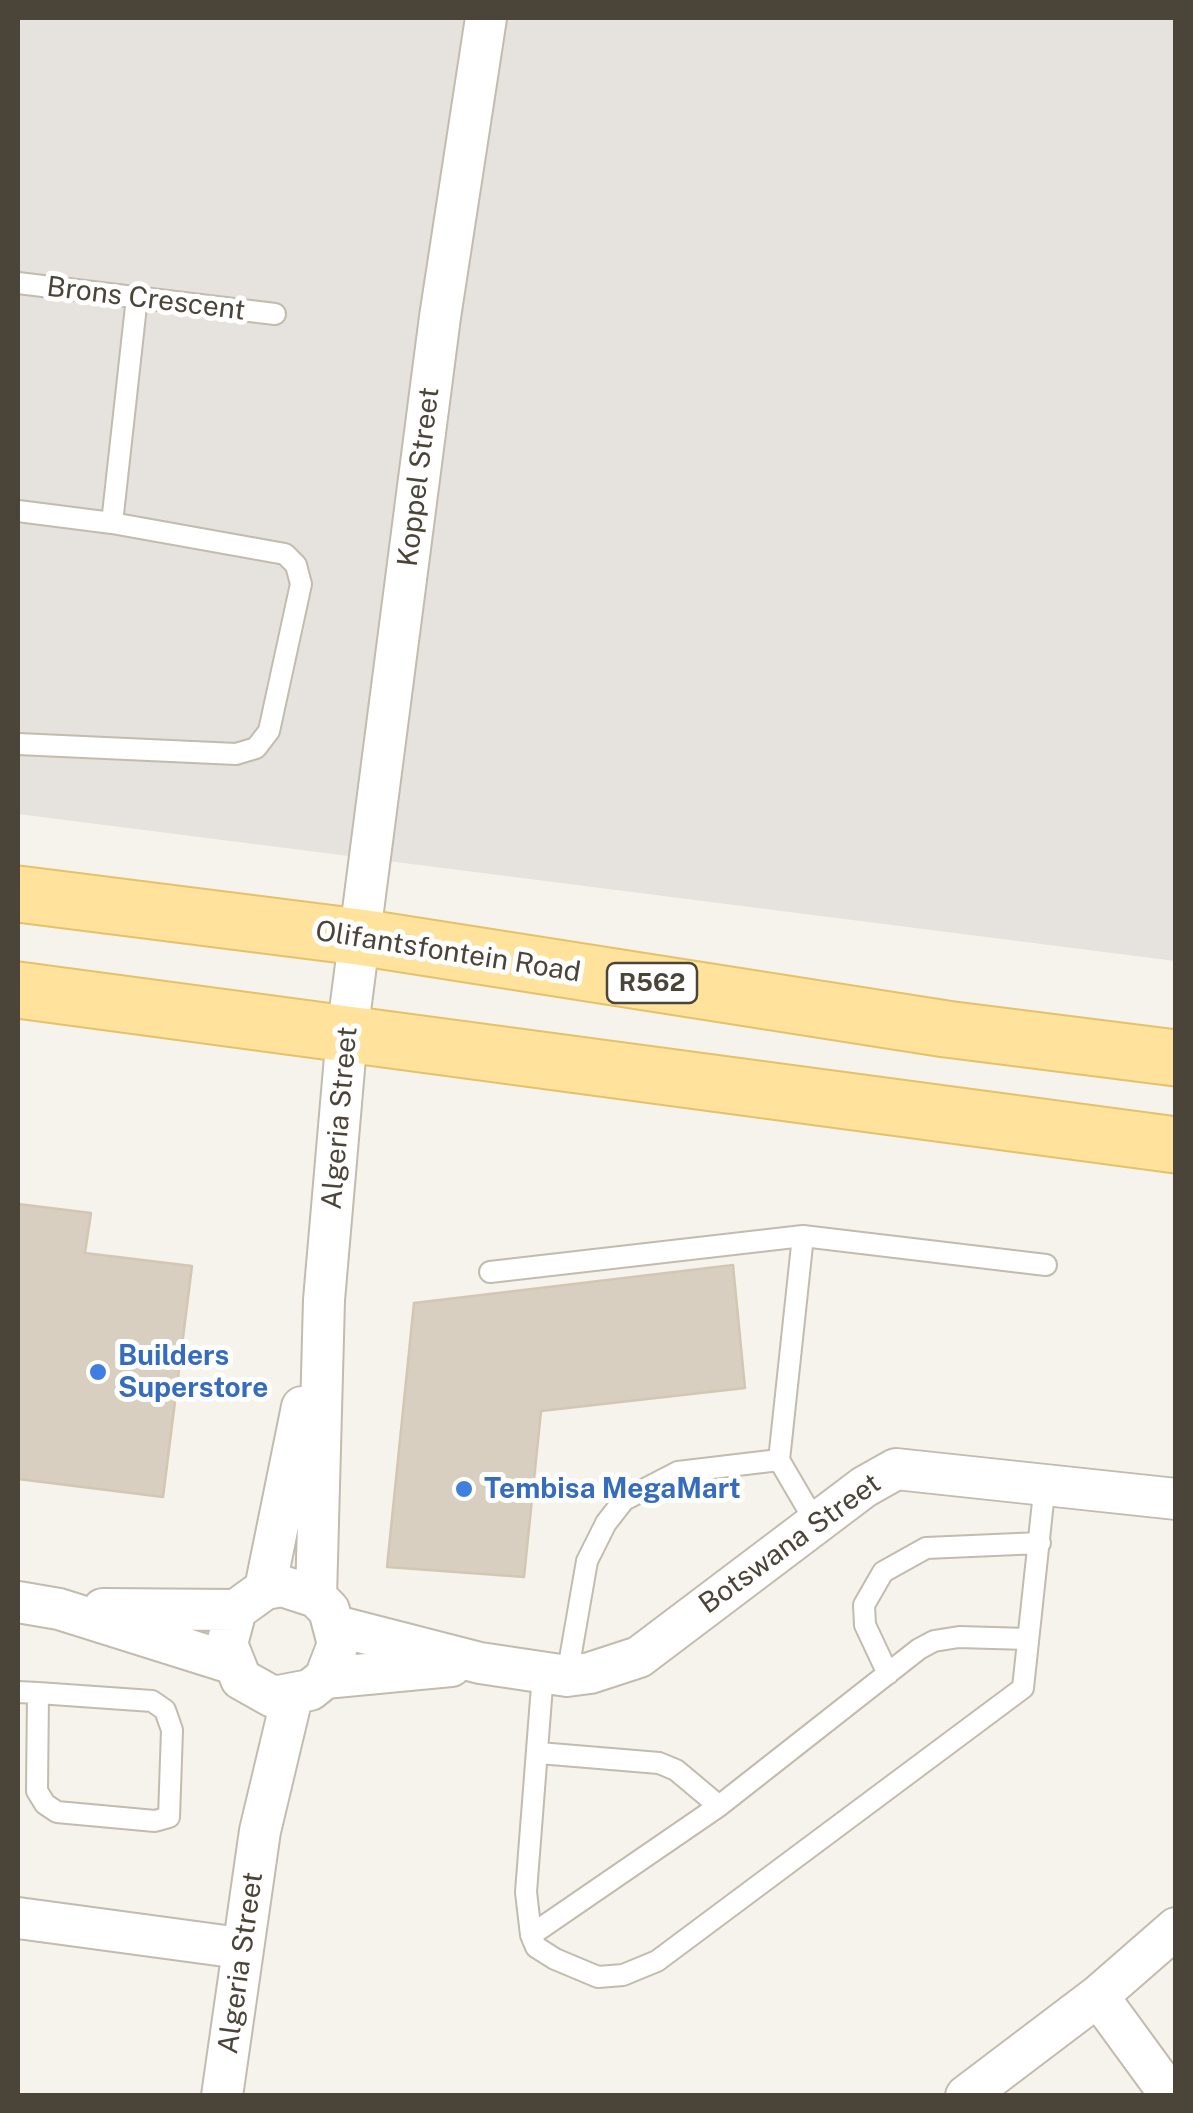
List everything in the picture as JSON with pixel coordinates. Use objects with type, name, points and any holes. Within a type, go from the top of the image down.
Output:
[{"type":"main road","name":"Olifantsfontein Road","points":[[18,894],[359,937],[946,1028],[1176,1058]]},
{"type":"main road","points":[[18,990],[1176,1145]]},
{"type":"street","name":"Koppel Street","points":[[359,937],[440,318],[486,18]]},
{"type":"street","name":"Algeria Street","points":[[276,1682],[335,1661],[326,1612],[324,1300],[359,937]]},
{"type":"street","name":"Algeria Street","points":[[276,1682],[226,1644],[250,1599],[324,1300]]},
{"type":"street","name":"Botswana Street","points":[[326,1612],[480,1663],[555,1674],[616,1668],[896,1469],[1176,1499]]},
{"type":"street","points":[[250,1599],[295,1588],[326,1612]]},
{"type":"street","name":"Botswana Street","points":[[59,1608],[250,1599]]},
{"type":"street","name":"Botswana Street","points":[[18,1602],[59,1608],[276,1682],[480,1663]]},
{"type":"street","name":"Algeria Street","points":[[222,2096],[240,1948],[260,1831],[276,1682]]},
{"type":"street","points":[[18,1918],[240,1948]]},
{"type":"street","points":[[966,2096],[1098,1996],[1176,1928]]},
{"type":"street","points":[[1098,1996],[1171,2096]]},
{"type":"lane","name":"Brons Crescent","points":[[18,283],[275,314]]},
{"type":"lane","points":[[112,523],[137,297]]},
{"type":"lane","points":[[18,512],[112,523],[284,554],[296,566],[302,584],[269,731],[256,748],[236,754],[18,744]]},
{"type":"lane","points":[[802,1236],[780,1460],[816,1523]]},
{"type":"lane","points":[[490,1272],[802,1236],[1046,1266]]},
{"type":"lane","points":[[780,1460],[678,1472],[624,1500],[606,1523],[587,1560],[555,1674],[539,1753],[526,1892],[536,1947],[598,1977],[623,1975],[658,1960],[1022,1688],[1044,1483]]},
{"type":"lane","points":[[888,1674],[865,1624],[864,1606],[883,1572],[926,1548],[1040,1543]]},
{"type":"lane","points":[[531,1935],[719,1806],[934,1641],[1028,1639]]},
{"type":"lane","points":[[28,1693],[152,1701],[165,1710],[172,1730],[169,1817],[156,1821],[57,1812],[46,1804],[38,1791],[28,1693]]},
{"type":"lane","points":[[539,1753],[660,1763],[676,1770],[719,1806]]},
{"type":"shaded area","points":[[18,18],[1175,18],[1175,961],[18,814]]},
{"type":"building","name":"Builders Superstore","points":[[18,1204],[91,1213],[85,1253],[192,1266],[163,1497],[18,1479]]},
{"type":"building","name":"Tembisa MegaMart","points":[[733,1265],[745,1388],[541,1411],[524,1577],[387,1567],[414,1303]]},
{"type":"place","name":"Builders Superstore","points":[[98,1372]]},
{"type":"place","name":"Tembisa MegaMart","points":[[464,1489]]}]
